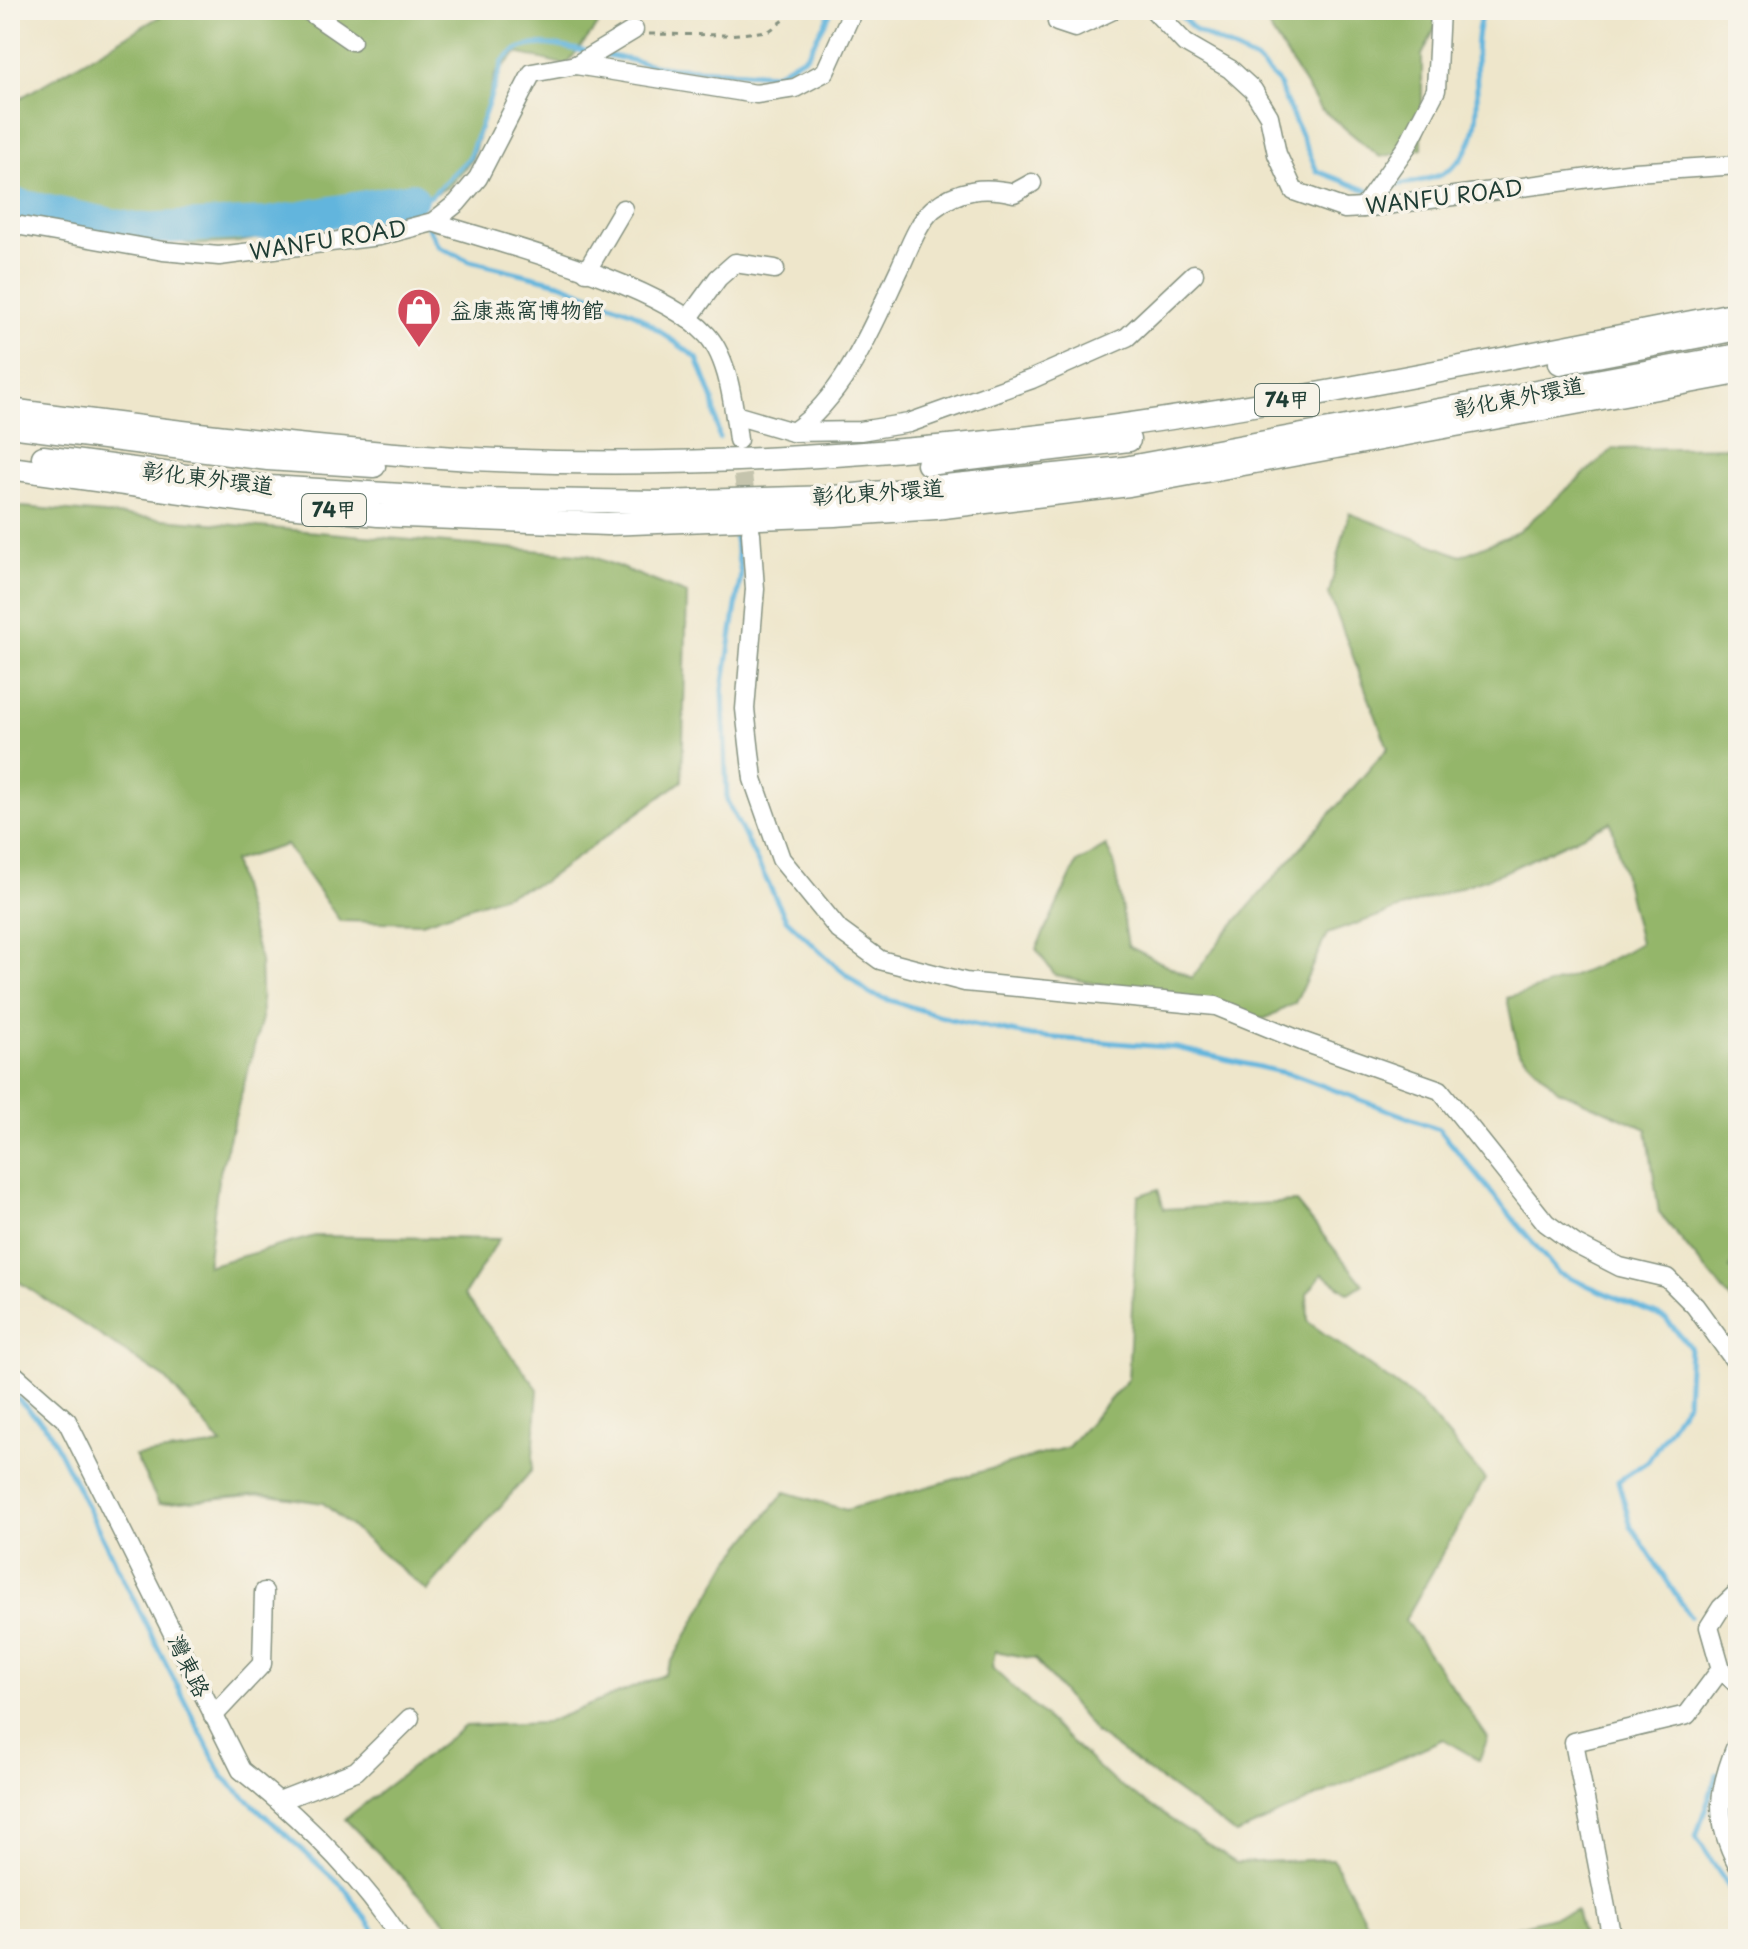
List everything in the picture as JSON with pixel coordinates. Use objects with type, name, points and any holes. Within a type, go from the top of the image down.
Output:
[{"type":"main road","name":"74甲","points":[[10,410],[411,455],[542,461],[832,455],[1004,440],[1210,413],[1738,313]]},
{"type":"main road","name":"彰化東外環道","points":[[10,426],[268,459],[394,467],[658,475],[833,469],[1033,453],[1210,428],[1738,329]]},
{"type":"main road","name":"彰化東外環道","points":[[10,453],[269,487],[468,499],[659,502],[834,497],[1124,468],[1738,355]]},
{"type":"main road","name":"74甲","points":[[10,468],[268,504],[378,515],[607,524],[835,515],[935,508],[1129,485],[1738,373]]},
{"type":"street","points":[[307,10],[352,41]]},
{"type":"street","name":"WANFU ROAD","points":[[10,224],[163,251],[219,256],[365,238],[433,222],[457,203],[478,178],[532,73],[576,65],[756,94],[795,88],[825,72],[853,10]]},
{"type":"street","points":[[1057,22],[1075,28],[1113,10]]},
{"type":"street","name":"WANFU ROAD","points":[[1154,10],[1185,43],[1230,69],[1253,90],[1269,116],[1277,154],[1294,191],[1345,209],[1635,172],[1738,165]]},
{"type":"street","points":[[1363,208],[1407,146],[1436,90],[1440,10]]},
{"type":"street","points":[[576,65],[634,30]]},
{"type":"street","points":[[793,432],[811,419],[860,352],[931,210],[967,190],[991,187],[1014,193],[1032,183]]},
{"type":"street","points":[[586,272],[623,209]]},
{"type":"street","points":[[433,222],[586,272],[675,308],[709,337],[720,358],[735,415],[738,440]]},
{"type":"street","points":[[688,319],[718,278],[735,263],[775,269]]},
{"type":"street","points":[[735,415],[793,432],[860,431],[909,423],[1032,379],[1127,337],[1194,274]]},
{"type":"street","points":[[751,533],[755,589],[745,709],[753,779],[781,859],[839,930],[880,960],[965,982],[1216,1006],[1304,1042],[1440,1090],[1546,1223],[1575,1244],[1620,1267],[1667,1278],[1695,1306],[1738,1365]]},
{"type":"street","name":"灣東路","points":[[10,1371],[67,1421],[241,1770],[279,1801],[365,1890],[401,1939]]},
{"type":"street","points":[[213,1716],[262,1664],[264,1592]]},
{"type":"street","points":[[1738,1592],[1721,1608],[1709,1627],[1721,1669],[1738,1685]]},
{"type":"street","points":[[1612,1939],[1574,1742],[1687,1715],[1721,1669]]},
{"type":"street","points":[[279,1801],[356,1771],[410,1718]]},
{"type":"street","points":[[1738,1741],[1721,1789],[1719,1819],[1738,1865]]},
{"type":"path","points":[[634,30],[659,36],[769,31],[798,10]]},
{"type":"green space","points":[[171,10],[610,10],[566,65],[517,53],[495,74],[472,160],[448,187],[410,207],[239,242],[193,245],[117,222],[22,202],[10,203],[10,104]]},
{"type":"green space","points":[[1258,10],[1444,10],[1422,55],[1422,148],[1380,157],[1320,108]]},
{"type":"green space","points":[[1738,447],[1738,1244],[1730,1269],[1738,1273],[1738,1308],[1659,1213],[1647,1129],[1558,1090],[1518,1050],[1507,998],[1575,975],[1640,943],[1611,822],[1504,872],[1327,934],[1295,1003],[1264,1019],[1055,975],[1036,949],[1077,863],[1106,846],[1114,862],[1128,946],[1192,978],[1224,935],[1388,748],[1329,594],[1349,513],[1461,556],[1518,532],[1613,449]]},
{"type":"green space","points":[[10,506],[589,555],[687,594],[682,781],[543,882],[422,923],[340,921],[286,845],[233,861],[260,960],[262,1018],[218,1180],[207,1266],[315,1236],[499,1239],[464,1295],[538,1389],[532,1470],[427,1591],[323,1503],[262,1494],[159,1504],[135,1456],[222,1445],[166,1379],[10,1276]]},
{"type":"green space","points":[[1158,1189],[1164,1209],[1296,1202],[1363,1284],[1349,1293],[1322,1274],[1307,1294],[1308,1322],[1417,1400],[1485,1479],[1405,1620],[1488,1738],[1479,1760],[1443,1739],[1236,1834],[1096,1733],[1035,1659],[995,1651],[992,1668],[1112,1780],[1236,1863],[1333,1859],[1375,1939],[463,1939],[345,1819],[465,1726],[545,1723],[664,1675],[728,1563],[785,1492],[846,1510],[1068,1447],[1128,1379],[1138,1196]]},
{"type":"green space","points":[[1576,1911],[1584,1939],[1470,1939]]},
{"type":"waterway","points":[[602,54],[664,67],[775,74],[807,55],[832,10]]},
{"type":"waterway","points":[[1175,10],[1196,31],[1257,61],[1277,81],[1317,171],[1369,191]]},
{"type":"waterway","points":[[1383,188],[1438,176],[1461,158],[1471,140],[1476,119],[1476,51],[1484,10]]},
{"type":"waterway","points":[[588,52],[543,44],[512,53],[503,61],[469,158],[431,196],[412,198],[439,247],[470,261],[560,283],[633,312],[697,358],[713,400],[719,438]]},
{"type":"waterway","points":[[10,203],[135,229],[267,223],[412,198]]},
{"type":"waterway","points":[[734,533],[741,574],[723,689],[727,801],[786,919],[870,994],[950,1019],[1031,1036],[1177,1048],[1294,1075],[1439,1129],[1558,1273],[1666,1319],[1690,1347],[1687,1401],[1648,1461],[1618,1481],[1631,1526],[1690,1616]]},
{"type":"waterway","points":[[10,1391],[48,1429],[223,1777],[346,1890],[380,1939]]},
{"type":"waterway","points":[[1717,1774],[1696,1837],[1738,1901]]},
{"type":"tunnel","points":[[739,448],[748,510]]},
{"type":"place","name":"益康燕窩博物館","points":[[419,349]]}]
